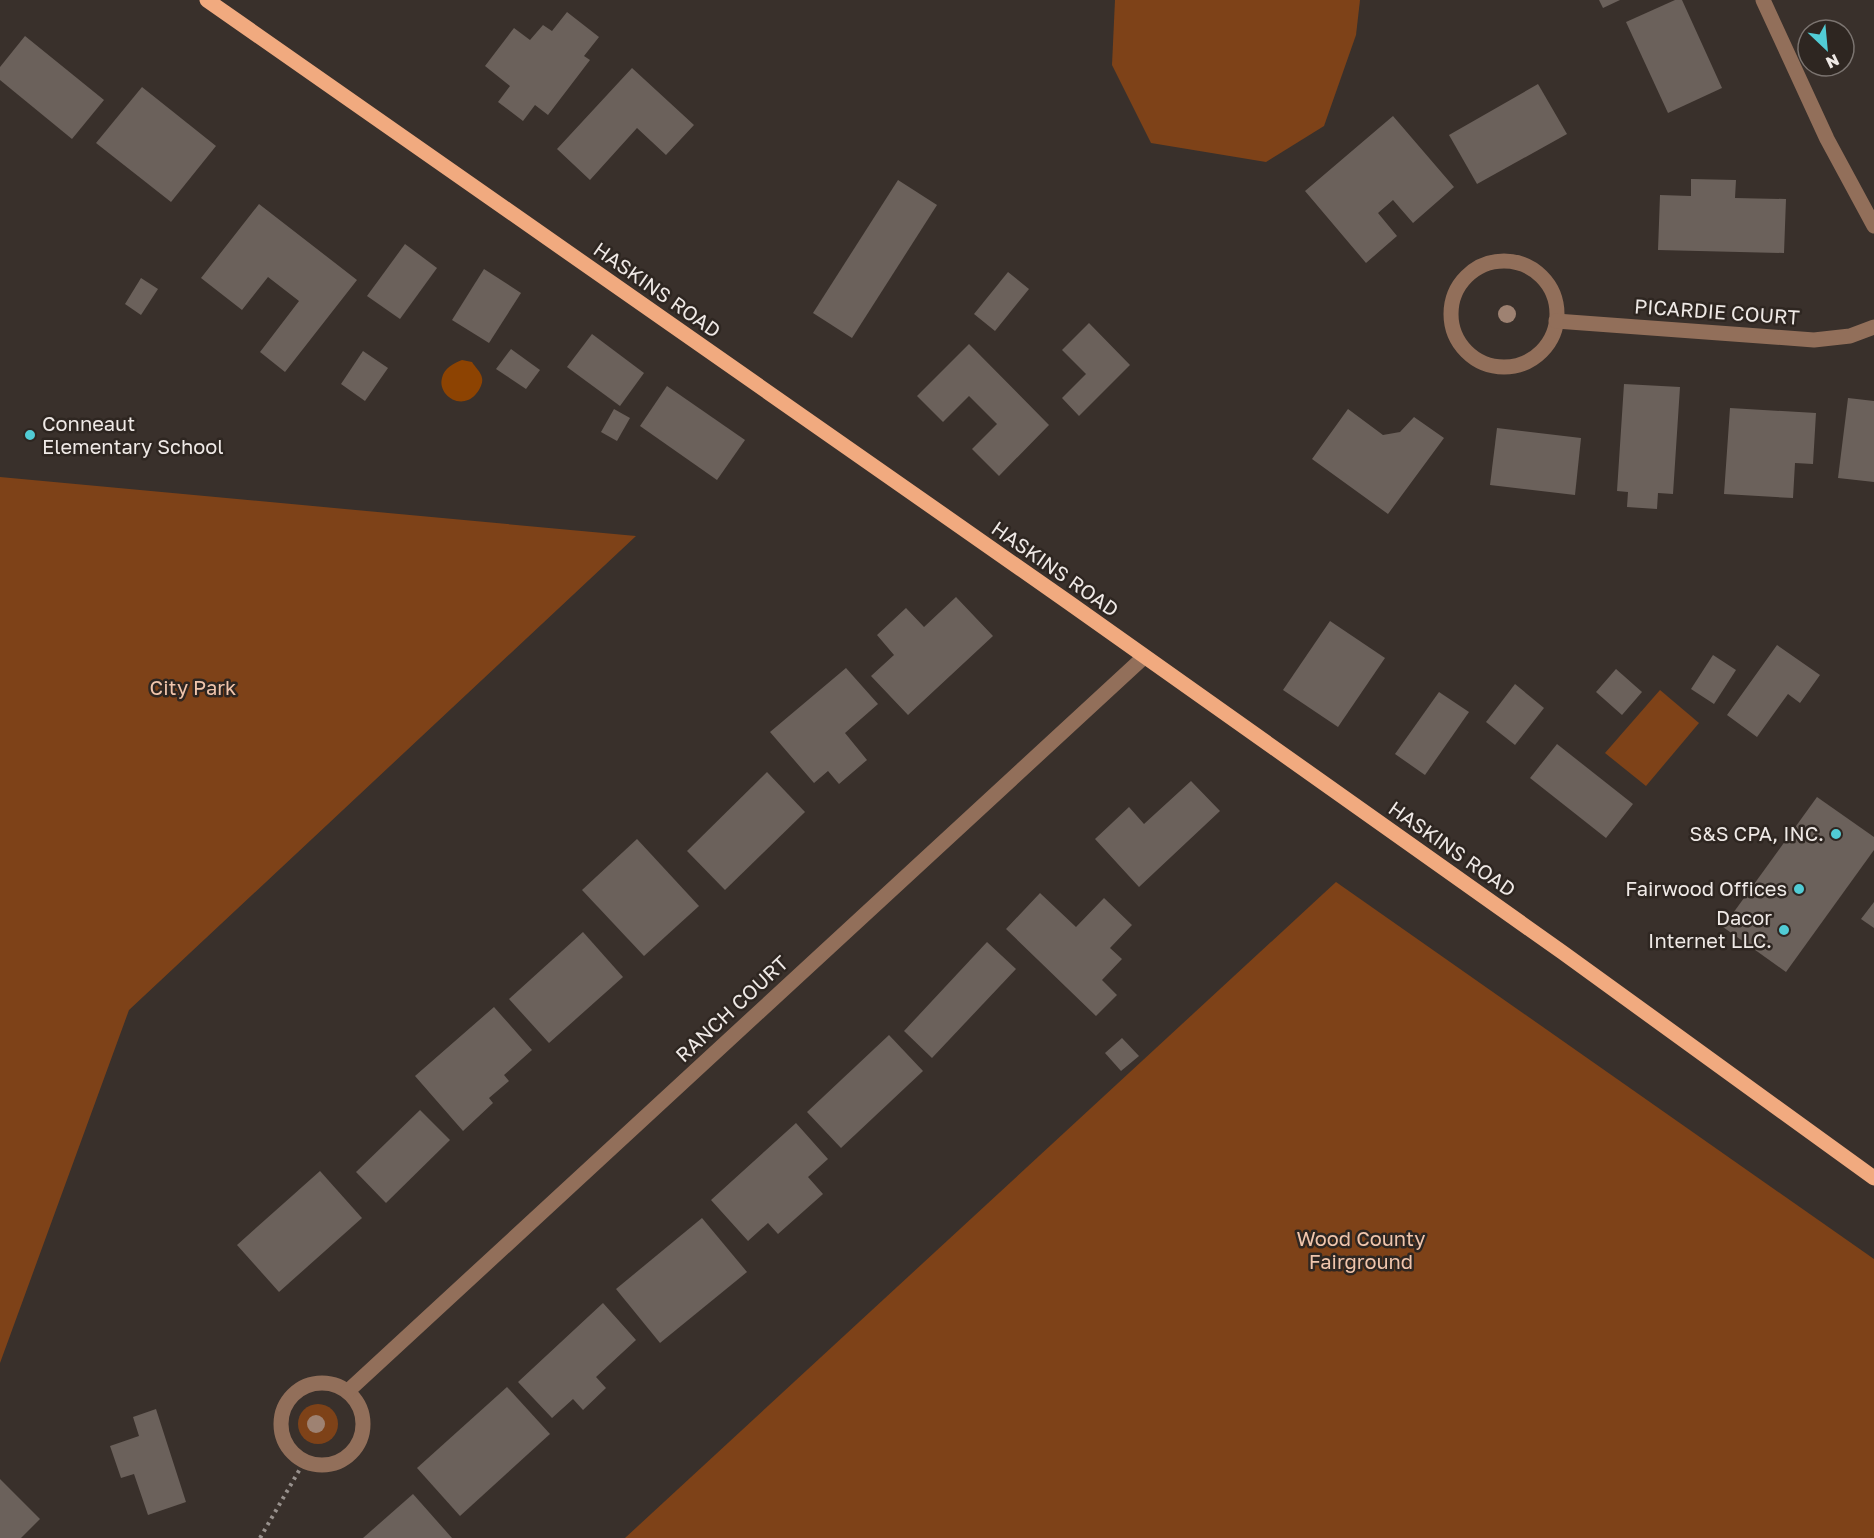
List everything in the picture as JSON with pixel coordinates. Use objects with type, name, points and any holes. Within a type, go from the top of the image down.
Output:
[{"type":"main road","name":"HASKINS ROAD","points":[[207,0],[1562,952],[1874,1178]]},
{"type":"street","points":[[1763,0],[1827,139],[1874,226]]},
{"type":"street","points":[[1509,261],[1526,266],[1540,275],[1550,288],[1556,304],[1556,321],[1551,339],[1540,353],[1525,363],[1507,367],[1489,365],[1473,357],[1460,345],[1452,329],[1450,311],[1454,294],[1463,279],[1486,264],[1509,261]]},
{"type":"street","name":"PICARDIE COURT","points":[[1556,321],[1814,340],[1850,336],[1874,327]]},
{"type":"street","name":"RANCH COURT","points":[[348,1391],[1144,657]]},
{"type":"street","points":[[322,1382],[336,1384],[348,1391],[357,1401],[362,1414],[364,1427],[357,1446],[343,1460],[330,1465],[304,1462],[284,1443],[280,1429],[281,1415],[286,1402],[296,1391],[308,1384],[322,1382]]},
{"type":"path","points":[[261,1538],[304,1462]]},
{"type":"green space","points":[[1115,0],[1360,0],[1356,35],[1324,126],[1266,162],[1151,143],[1112,65]]},
{"type":"green space","name":"City Park","points":[[0,477],[636,536],[129,1010],[0,1363]]},
{"type":"green space","points":[[1660,690],[1699,723],[1646,786],[1605,753]]},
{"type":"green space","name":"Wood County Fairground","points":[[1336,882],[1874,1259],[1874,1538],[625,1538]]},
{"type":"green space","points":[[318,1404],[326,1405],[332,1410],[337,1416],[337,1432],[332,1438],[326,1443],[318,1444],[310,1443],[304,1438],[299,1432],[298,1424],[299,1416],[304,1410],[310,1405]]},
{"type":"shaded area","points":[[462,360],[472,362],[482,381],[480,388],[471,399],[457,401],[448,397],[441,383],[447,369]]},
{"type":"building","points":[[1599,0],[1620,0],[1603,8]]},
{"type":"building","points":[[1675,0],[1682,0],[1722,88],[1668,113],[1626,22]]},
{"type":"building","points":[[567,12],[599,37],[584,56],[590,60],[548,115],[535,105],[523,121],[498,102],[510,86],[485,66],[514,28],[530,40],[543,25],[552,31]]},
{"type":"building","points":[[25,36],[104,100],[72,139],[0,80],[0,67]]},
{"type":"building","points":[[632,68],[694,125],[666,155],[637,128],[590,180],[557,149]]},
{"type":"building","points":[[1538,84],[1567,134],[1477,184],[1449,135]]},
{"type":"building","points":[[142,87],[216,146],[171,202],[96,143]]},
{"type":"building","points":[[1393,116],[1454,187],[1413,223],[1393,200],[1378,213],[1397,236],[1366,263],[1305,191]]},
{"type":"building","points":[[1691,179],[1736,180],[1735,198],[1786,199],[1784,253],[1658,250],[1660,195],[1691,196]]},
{"type":"building","points":[[898,180],[937,205],[852,338],[813,313]]},
{"type":"building","points":[[259,204],[357,280],[285,372],[260,352],[299,301],[268,277],[242,310],[201,278]]},
{"type":"building","points":[[405,244],[437,268],[400,319],[367,296]]},
{"type":"building","points":[[484,269],[521,293],[489,343],[452,320]]},
{"type":"building","points":[[1008,272],[1029,289],[995,331],[974,314]]},
{"type":"building","points":[[141,278],[158,289],[141,315],[125,304]]},
{"type":"building","points":[[1089,323],[1130,365],[1079,416],[1062,398],[1086,374],[1062,350]]},
{"type":"building","points":[[592,334],[644,373],[620,406],[567,367]]},
{"type":"building","points":[[969,344],[1049,425],[999,476],[972,449],[997,424],[969,396],[943,422],[917,396]]},
{"type":"building","points":[[511,349],[540,370],[526,389],[496,369]]},
{"type":"building","points":[[363,351],[388,368],[365,401],[341,384]]},
{"type":"building","points":[[1624,384],[1680,387],[1673,494],[1658,493],[1657,509],[1627,507],[1628,492],[1617,491]]},
{"type":"building","points":[[667,386],[745,440],[717,480],[640,426]]},
{"type":"building","points":[[1848,398],[1874,401],[1874,482],[1838,478]]},
{"type":"building","points":[[1730,408],[1816,413],[1813,464],[1795,463],[1793,498],[1724,494]]},
{"type":"building","points":[[614,409],[630,418],[617,441],[601,432]]},
{"type":"building","points":[[1348,409],[1383,435],[1400,432],[1414,417],[1444,438],[1388,514],[1312,459]]},
{"type":"building","points":[[1497,428],[1581,438],[1575,495],[1490,485]]},
{"type":"building","points":[[956,597],[993,636],[908,715],[871,676],[894,655],[877,635],[906,608],[924,627]]},
{"type":"building","points":[[1330,621],[1385,658],[1338,727],[1283,690]]},
{"type":"building","points":[[1777,645],[1820,675],[1800,703],[1788,694],[1757,737],[1727,715]]},
{"type":"building","points":[[1713,655],[1736,670],[1714,704],[1691,689]]},
{"type":"building","points":[[846,668],[878,704],[845,733],[867,760],[839,784],[828,771],[814,783],[770,732]]},
{"type":"building","points":[[1616,669],[1642,692],[1622,715],[1596,692]]},
{"type":"building","points":[[1515,684],[1544,708],[1515,745],[1486,722]]},
{"type":"building","points":[[1439,692],[1469,712],[1425,775],[1395,754]]},
{"type":"building","points":[[1557,744],[1633,804],[1606,838],[1530,778]]},
{"type":"building","points":[[767,772],[805,812],[725,890],[687,851]]},
{"type":"building","points":[[1191,781],[1220,811],[1139,887],[1095,839],[1129,807],[1144,824]]},
{"type":"building","name":"Fairwood Offices","points":[[1817,797],[1874,837],[1874,850],[1786,972],[1723,927]]},
{"type":"building","points":[[637,839],[699,906],[644,956],[582,890]]},
{"type":"building","points":[[1040,893],[1076,927],[1104,898],[1132,925],[1110,948],[1122,959],[1102,980],[1117,995],[1096,1016],[1006,929]]},
{"type":"building","points":[[1874,902],[1874,928],[1861,919]]},
{"type":"building","points":[[583,932],[623,977],[549,1043],[509,999]]},
{"type":"building","points":[[987,942],[1016,969],[932,1058],[904,1031]]},
{"type":"building","points":[[494,1007],[532,1050],[504,1075],[509,1081],[489,1098],[493,1103],[463,1131],[415,1076]]},
{"type":"building","points":[[889,1035],[923,1071],[841,1148],[807,1112]]},
{"type":"building","points":[[1122,1038],[1139,1056],[1121,1071],[1105,1053]]},
{"type":"building","points":[[420,1110],[450,1140],[386,1203],[356,1172]]},
{"type":"building","points":[[796,1123],[828,1159],[808,1177],[823,1194],[778,1234],[768,1223],[748,1241],[711,1200]]},
{"type":"building","points":[[320,1171],[362,1218],[279,1292],[237,1245]]},
{"type":"building","points":[[702,1218],[747,1272],[660,1343],[616,1289]]},
{"type":"building","points":[[603,1303],[636,1340],[596,1377],[606,1388],[583,1410],[573,1399],[552,1418],[518,1382]]},
{"type":"building","points":[[507,1387],[550,1434],[460,1516],[417,1468]]},
{"type":"building","points":[[156,1409],[186,1502],[148,1515],[134,1474],[121,1478],[110,1446],[139,1436],[133,1417]]},
{"type":"building","points":[[0,1479],[40,1519],[21,1538],[0,1538]]},
{"type":"building","points":[[413,1494],[452,1538],[363,1538]]},
{"type":"place","name":"Conneaut Elementary School","points":[[30,435]]},
{"type":"place","name":"S&S CPA, INC.","points":[[1836,834]]},
{"type":"place","name":"Fairwood Offices","points":[[1799,889]]},
{"type":"place","name":"Dacor Internet LLC.","points":[[1784,930]]}]
